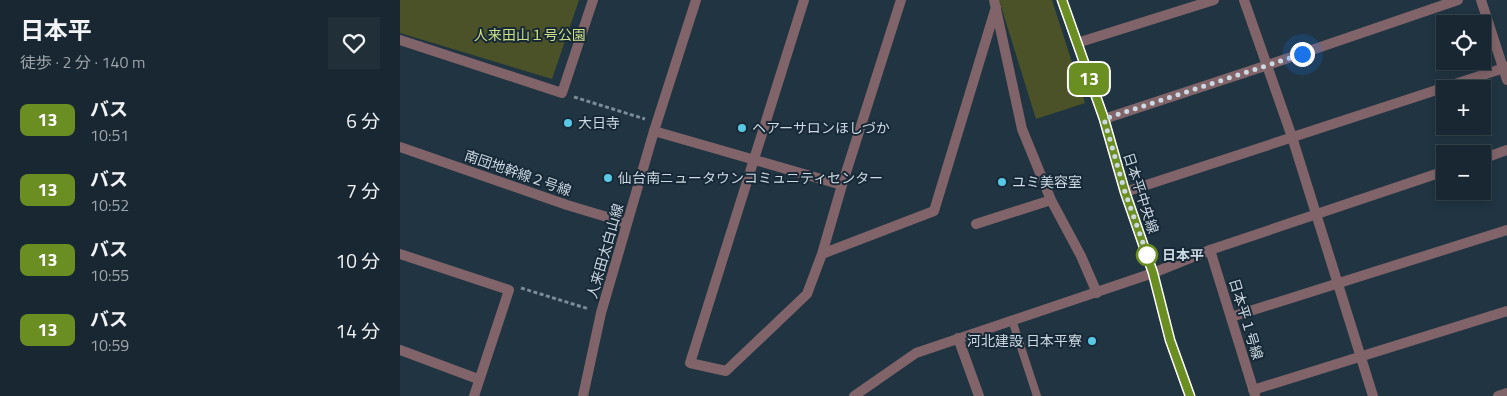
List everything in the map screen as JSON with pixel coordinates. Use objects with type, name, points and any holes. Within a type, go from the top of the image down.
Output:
[{"type":"street","points":[[400,40],[562,93],[593,0]]},
{"type":"street","name":"人来田太白山線","points":[[583,396],[601,313],[655,127],[696,0]]},
{"type":"street","points":[[804,0],[690,364],[726,371],[807,294],[822,254],[842,184],[901,0]]},
{"type":"street","name":"日本平中央線","points":[[1062,0],[1104,119],[1125,192],[1153,273],[1170,340],[1190,396]]},
{"type":"street","points":[[1077,43],[1214,0]]},
{"type":"street","points":[[1244,0],[1292,137],[1373,396]]},
{"type":"street","points":[[1104,119],[1268,66],[1458,0]]},
{"type":"street","points":[[1481,0],[1505,68],[1507,80]]},
{"type":"street","points":[[822,254],[934,211],[995,4]]},
{"type":"street","points":[[995,4],[1022,129],[1051,200],[1081,256],[1097,293]]},
{"type":"street","points":[[1125,192],[1505,68]]},
{"type":"street","points":[[655,127],[754,159],[842,184]]},
{"type":"street","name":"南団地幹線２号線","points":[[400,147],[567,205],[627,223]]},
{"type":"street","points":[[1491,156],[1507,150]]},
{"type":"street","points":[[854,396],[916,353],[1097,293],[1210,250],[1436,174]]},
{"type":"street","points":[[976,224],[1051,200]]},
{"type":"street","points":[[1231,317],[1507,230]]},
{"type":"street","name":"日本平１号線","points":[[1210,250],[1254,393]]},
{"type":"street","points":[[400,254],[509,290],[478,379],[474,396]]},
{"type":"street","points":[[1254,393],[1507,311]]},
{"type":"street","points":[[958,338],[979,396]]},
{"type":"street","points":[[400,350],[478,379]]},
{"type":"street","points":[[1498,396],[1507,393]]},
{"type":"lane","points":[[1012,320],[1037,396]]},
{"type":"path","points":[[562,93],[655,127]]},
{"type":"path","points":[[509,290],[522,288],[601,313]]},
{"type":"green space","name":"人来田山１号公園","points":[[400,0],[579,0],[552,79],[400,33]]},
{"type":"green space","points":[[999,0],[1052,0],[1085,103],[1036,119]]},
{"type":"bus line","name":"13","points":[[1062,0],[1104,119],[1125,192],[1153,273],[1170,340],[1190,396]]},
{"type":"place","name":"大日寺","points":[[568,123]]},
{"type":"place","name":"ヘアーサロンほしづか","points":[[742,128]]},
{"type":"place","name":"仙台南ニュータウンコミュニティセンター","points":[[608,178]]},
{"type":"place","name":"ユミ美容室","points":[[1002,182]]},
{"type":"place","name":"日本平","points":[[1147,255]]},
{"type":"place","name":"河北建設 日本平寮","points":[[1092,341]]},
{"type":"route","points":[[1147,255],[1148,257],[1125,192],[1104,119],[1302,54]]}]
